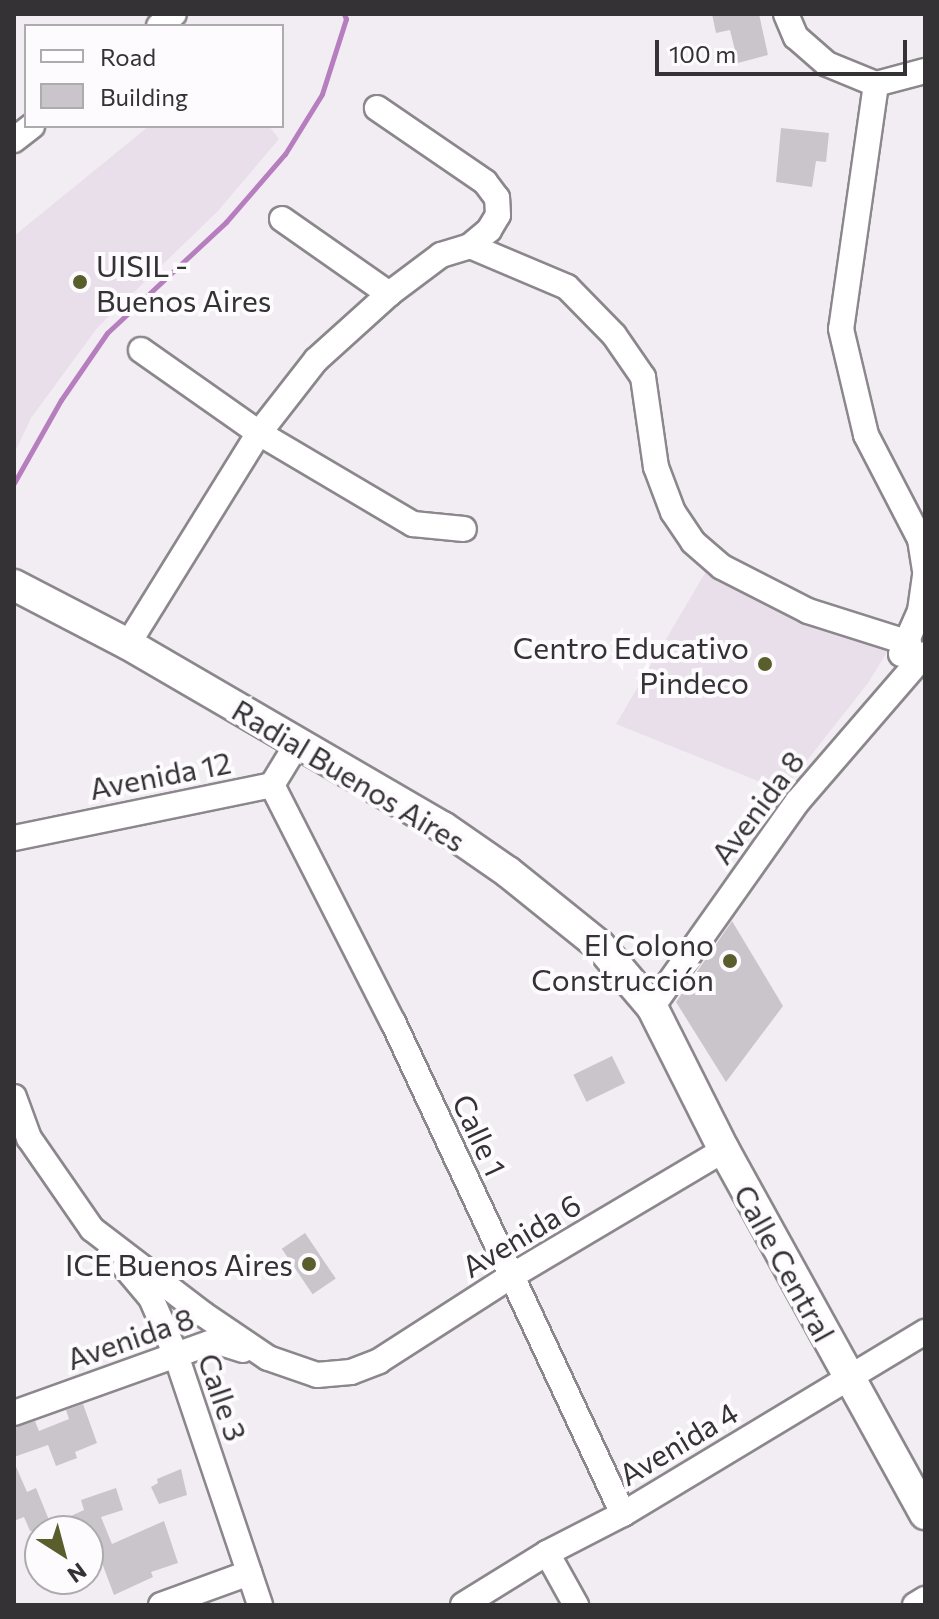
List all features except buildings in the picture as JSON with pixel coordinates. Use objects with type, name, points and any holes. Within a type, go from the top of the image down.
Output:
[{"type":"main road","name":"Radial Buenos Aires","points":[[14,585],[128,644],[443,827],[508,872],[600,946],[652,1007]]},
{"type":"main road","name":"Calle Central","points":[[652,1007],[724,1150],[925,1514]]},
{"type":"street","points":[[786,14],[796,37],[827,64],[876,84],[925,71]]},
{"type":"street","points":[[470,246],[567,287],[614,335],[643,377],[656,467],[673,512],[693,542],[722,567],[808,611],[917,648],[925,573],[920,539],[866,435],[841,329],[876,84]]},
{"type":"street","points":[[128,644],[259,433],[316,360],[389,294],[441,255],[470,246],[489,230],[498,215],[497,198],[485,182],[377,108]]},
{"type":"street","points":[[282,219],[389,294]]},
{"type":"street","points":[[141,350],[259,433],[413,524],[464,529]]},
{"type":"street","name":"Avenida 8","points":[[652,1007],[798,801],[917,648]]},
{"type":"street","name":"Avenida 12","points":[[14,838],[272,785],[297,744]]},
{"type":"street","name":"Calle 1","points":[[272,785],[393,1022],[623,1514]]},
{"type":"street","name":"Calle 3","points":[[14,1097],[29,1138],[92,1229],[151,1298],[176,1355],[260,1605]]},
{"type":"street","name":"Avenida 6","points":[[351,1372],[379,1361],[510,1277],[724,1150]]},
{"type":"street","name":"Calle 3","points":[[92,1229],[203,1314],[268,1358],[317,1375],[351,1372]]},
{"type":"street","name":"Avenida 4","points":[[463,1605],[547,1553],[623,1514],[925,1332]]},
{"type":"street","name":"Avenida 8","points":[[14,1413],[215,1341],[268,1358]]},
{"type":"street","points":[[547,1553],[576,1605]]},
{"type":"street","points":[[161,1605],[249,1573]]},
{"type":"street","points":[[915,1605],[925,1599]]},
{"type":"shaded area","name":"UISIL - Buenos Aires","points":[[147,128],[271,128],[279,139],[218,211],[98,327],[31,418],[14,454],[14,236]]},
{"type":"shaded area","name":"Centro Educativo Pindeco","points":[[705,573],[805,620],[891,646],[868,683],[783,791],[616,724]]},
{"type":"waterway","points":[[14,483],[61,400],[107,333],[226,222],[285,154],[322,94],[346,19],[344,14]]},
{"type":"place","name":"UISIL - Buenos Aires","points":[[80,282]]},
{"type":"place","name":"Centro Educativo Pindeco","points":[[765,664]]},
{"type":"place","name":"El Colono Construcción","points":[[730,961]]},
{"type":"place","name":"ICE Buenos Aires","points":[[309,1264]]}]
